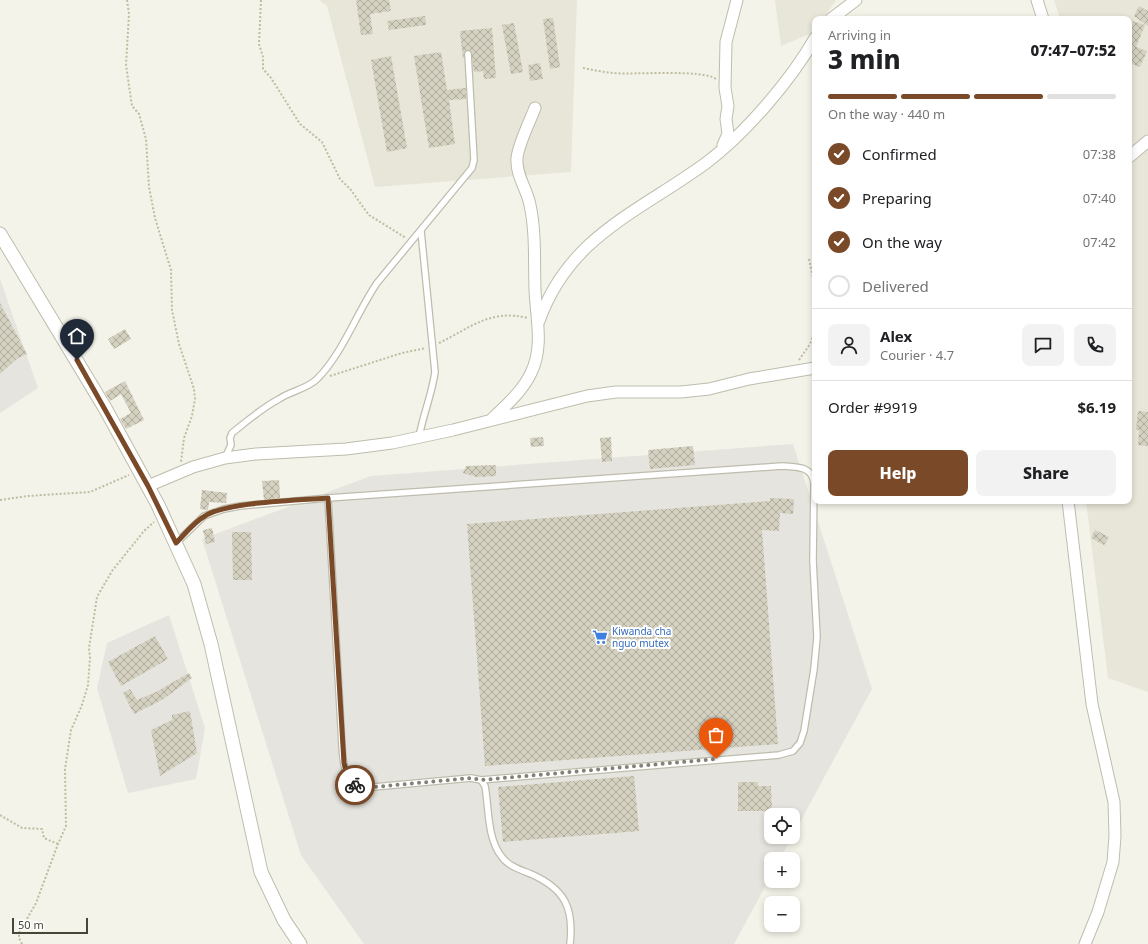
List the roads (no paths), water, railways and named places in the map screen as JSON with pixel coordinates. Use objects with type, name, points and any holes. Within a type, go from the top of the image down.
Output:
[{"type":"street","points":[[718,153],[728,134],[726,119],[728,106],[725,88],[726,42],[737,0]]},
{"type":"street","points":[[835,16],[856,0]]},
{"type":"street","points":[[1038,0],[1042,16]]},
{"type":"street","points":[[539,321],[546,301],[568,267],[597,237],[620,219],[676,184],[718,153],[739,133],[793,72],[812,43]]},
{"type":"street","points":[[491,420],[523,386],[532,372],[538,344],[539,321],[535,290],[534,234],[530,204],[517,172],[516,158],[535,108]]},
{"type":"street","points":[[1132,155],[1148,142]]},
{"type":"street","points":[[0,234],[23,269],[105,408],[148,486],[194,584],[212,644],[261,872],[284,920],[300,944]]},
{"type":"street","points":[[148,486],[193,467],[225,458],[256,454],[346,449],[419,438],[587,396],[616,392],[682,392],[709,389],[812,368]]},
{"type":"street","points":[[1068,504],[1092,704],[1114,802],[1115,836],[1113,862],[1101,905],[1085,944]]},
{"type":"lane","points":[[225,458],[231,445],[230,438],[232,433],[279,398],[316,380],[334,357],[377,283],[472,168],[474,160],[468,54]]},
{"type":"lane","points":[[419,438],[422,419],[433,384],[435,372],[420,231]]},
{"type":"lane","points":[[176,543],[204,516],[215,511],[240,506],[328,498],[782,466],[803,468],[812,475]]},
{"type":"lane","points":[[328,498],[344,763],[348,778],[353,785],[363,788],[471,778],[481,780],[779,755],[793,751],[800,743],[804,731],[814,669],[816,643],[813,561],[813,504]]},
{"type":"lane","points":[[481,780],[485,786],[495,846],[502,858],[516,868],[539,878],[558,890],[568,905],[572,928],[570,944]]},
{"type":"place","name":"Kiwanda cha nguo mutex","points":[[600,637]]}]
